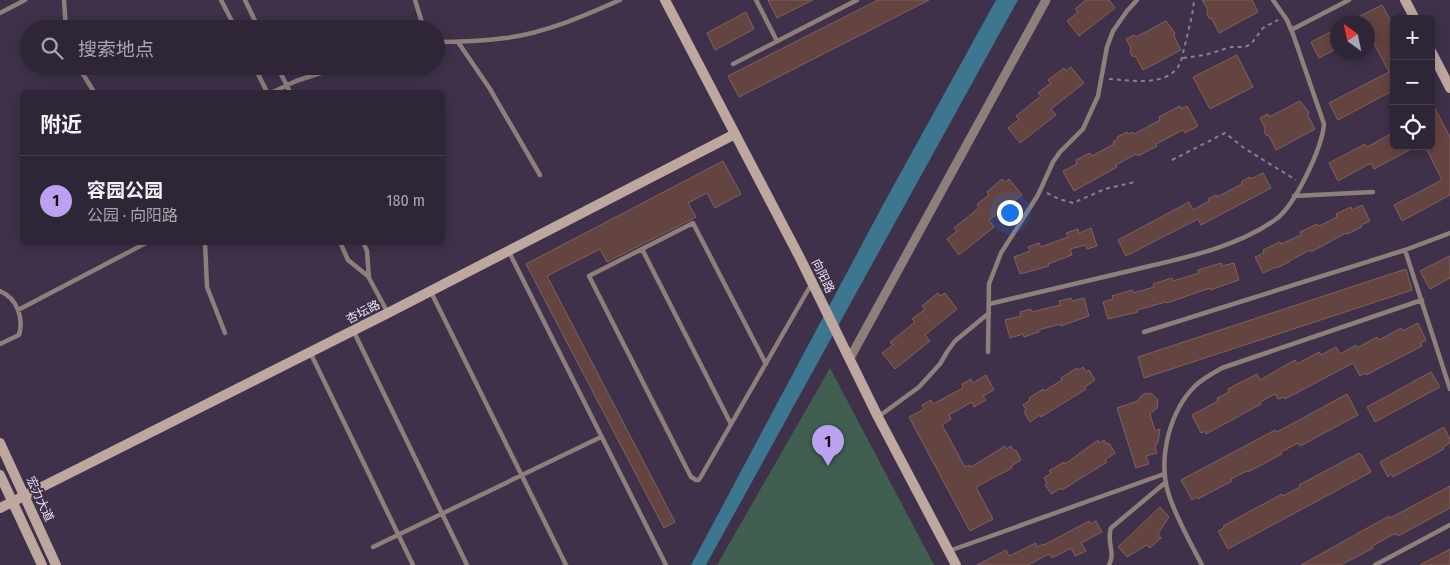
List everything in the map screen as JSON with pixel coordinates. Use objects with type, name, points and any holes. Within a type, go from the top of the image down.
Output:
[{"type":"street","name":"向阳路","points":[[665,0],[956,565]]},
{"type":"street","points":[[850,358],[1046,0]]},
{"type":"street","points":[[1405,0],[1413,15]]},
{"type":"street","points":[[1435,59],[1450,88]]},
{"type":"street","name":"杏坛路","points":[[0,508],[388,313],[735,134]]},
{"type":"street","name":"宏力大道","points":[[0,443],[56,565]]},
{"type":"street","name":"宏力大道","points":[[0,474],[42,565]]},
{"type":"lane","points":[[0,13],[25,0]]},
{"type":"lane","points":[[64,0],[65,20]]},
{"type":"lane","points":[[222,0],[232,20]]},
{"type":"lane","points":[[245,0],[255,20]]},
{"type":"lane","points":[[415,0],[421,20]]},
{"type":"lane","points":[[445,42],[508,38],[534,32],[620,0]]},
{"type":"lane","points":[[756,0],[777,41]]},
{"type":"lane","points":[[733,64],[857,0]]},
{"type":"lane","points":[[988,352],[989,284],[1002,253],[1041,190],[1060,152],[1083,129],[1098,96],[1107,47],[1113,32],[1137,0]]},
{"type":"lane","points":[[989,304],[1174,260],[1238,241],[1276,219],[1286,209],[1302,184],[1324,134],[1324,124],[1291,30],[1273,0]]},
{"type":"lane","points":[[1291,30],[1350,0]]},
{"type":"lane","points":[[458,42],[490,89],[540,175]]},
{"type":"lane","points":[[84,75],[93,90]]},
{"type":"lane","points":[[258,75],[266,90]]},
{"type":"lane","points":[[282,75],[289,90]]},
{"type":"lane","points":[[277,90],[316,75]]},
{"type":"lane","points":[[1294,196],[1373,192]]},
{"type":"lane","points":[[766,364],[693,223],[589,276],[692,477],[696,480],[699,480],[766,364],[812,283]]},
{"type":"lane","points":[[1144,332],[1405,250],[1450,233]]},
{"type":"lane","points":[[18,310],[142,245]]},
{"type":"lane","points":[[205,245],[207,287],[225,333]]},
{"type":"lane","points":[[341,245],[348,260],[369,278],[388,313]]},
{"type":"lane","points":[[364,245],[367,250],[369,278]]},
{"type":"lane","points":[[642,249],[731,424]]},
{"type":"lane","points":[[1405,250],[1450,389]]},
{"type":"lane","points":[[508,251],[666,565]]},
{"type":"lane","points":[[0,291],[8,294],[18,310],[22,325],[19,335],[0,344]]},
{"type":"lane","points":[[430,291],[566,565]]},
{"type":"lane","points":[[1201,565],[1168,493],[1164,474],[1167,444],[1173,420],[1185,398],[1207,376],[1222,368],[1422,300]]},
{"type":"lane","points":[[878,416],[904,400],[919,387],[940,364],[946,352],[956,341],[989,313]]},
{"type":"lane","points":[[353,330],[467,565]]},
{"type":"lane","points":[[310,352],[413,565]]},
{"type":"lane","points":[[373,547],[601,436]]},
{"type":"lane","points":[[949,551],[1164,474]]},
{"type":"lane","points":[[1109,565],[1113,557],[1109,534],[1112,528],[1166,482]]},
{"type":"lane","points":[[1375,565],[1450,526]]},
{"type":"path","points":[[1101,78],[1151,80],[1162,78],[1174,71],[1182,58],[1192,19],[1194,0]]},
{"type":"path","points":[[1182,58],[1205,55],[1231,47],[1245,47],[1251,44],[1263,28],[1284,16]]},
{"type":"path","points":[[1172,160],[1225,133],[1244,148],[1302,184]]},
{"type":"path","points":[[1041,190],[1059,199],[1073,203],[1105,189],[1135,182]]},
{"type":"green space","points":[[830,368],[934,565],[717,565]]},
{"type":"water","points":[[996,0],[1018,0],[706,565],[691,565],[884,203]]},
{"type":"building","points":[[768,0],[813,0],[777,18]]},
{"type":"building","points":[[878,0],[929,0],[739,97],[728,76]]},
{"type":"building","points":[[1086,0],[1109,0],[1115,8],[1079,36],[1067,21],[1078,12],[1075,9]]},
{"type":"building","points":[[1202,0],[1252,0],[1258,12],[1219,33],[1212,19],[1209,18],[1208,10]]},
{"type":"building","points":[[1382,5],[1390,20],[1390,92],[1338,120],[1329,103],[1389,72],[1375,45],[1375,15],[1362,15]]},
{"type":"building","points":[[746,12],[754,29],[715,50],[707,33]]},
{"type":"building","points":[[1166,21],[1175,33],[1174,36],[1181,50],[1143,70],[1136,57],[1132,56],[1131,48],[1126,39],[1134,35],[1136,37]]},
{"type":"building","points":[[1330,32],[1330,52],[1319,58],[1311,42]]},
{"type":"building","points":[[1237,55],[1253,87],[1210,109],[1193,77]]},
{"type":"building","points":[[1071,67],[1084,83],[1051,109],[1056,115],[1020,143],[1008,128],[1019,119],[1016,116],[1041,96],[1038,93],[1051,83],[1048,80],[1064,68],[1066,71]]},
{"type":"building","points":[[1300,101],[1309,112],[1308,116],[1315,129],[1276,150],[1269,136],[1264,131],[1265,128],[1260,118],[1268,114],[1269,117]]},
{"type":"building","points":[[1180,106],[1181,109],[1187,106],[1198,126],[1185,133],[1183,130],[1138,156],[1136,154],[1074,191],[1063,171],[1077,164],[1076,160],[1090,153],[1092,156],[1114,144],[1113,142],[1118,139],[1117,137],[1127,132],[1128,134],[1132,132],[1134,134],[1160,120],[1159,117]]},
{"type":"building","points":[[1435,109],[1450,137],[1450,195],[1402,221],[1394,205],[1442,180],[1427,150],[1435,150]]},
{"type":"building","points":[[1390,134],[1390,150],[1410,150],[1374,169],[1371,163],[1338,181],[1329,163],[1365,144],[1367,147]]},
{"type":"building","points":[[723,161],[741,194],[715,208],[707,193],[688,203],[696,217],[607,262],[600,249],[547,276],[675,522],[664,528],[526,264]]},
{"type":"building","points":[[1263,173],[1271,188],[1201,225],[1198,219],[1126,256],[1118,240],[1189,202],[1193,210],[1209,201],[1208,199],[1216,195],[1217,197],[1242,184],[1241,182],[1250,177],[1251,179]]},
{"type":"building","points":[[1002,179],[1005,182],[1009,179],[1022,195],[989,220],[994,227],[959,255],[947,239],[957,231],[954,228],[979,208],[977,204],[989,195],[987,192]]},
{"type":"building","points":[[1362,205],[1370,221],[1361,225],[1362,227],[1263,273],[1255,257],[1264,253],[1263,250],[1301,235],[1300,232],[1317,224],[1319,226],[1337,217],[1336,214],[1351,207],[1352,210]]},
{"type":"building","points":[[1091,228],[1097,246],[1087,249],[1086,245],[1070,249],[1072,255],[1048,264],[1049,266],[1020,274],[1014,257],[1030,251],[1028,247],[1039,243],[1041,247],[1068,237],[1066,233],[1078,229],[1079,233]]},
{"type":"building","points":[[1450,256],[1450,278],[1430,289],[1420,271]]},
{"type":"building","points":[[1221,263],[1222,266],[1234,263],[1239,280],[1167,303],[1137,310],[1138,312],[1108,319],[1103,302],[1113,299],[1112,296],[1132,290],[1133,293],[1154,287],[1153,284],[1172,278],[1173,281],[1199,273],[1198,270]]},
{"type":"building","points":[[1406,269],[1412,290],[1144,378],[1138,357]]},
{"type":"building","points":[[938,293],[940,296],[945,293],[957,309],[925,335],[930,341],[895,369],[882,353],[893,345],[890,342],[915,322],[912,319],[925,309],[922,306]]},
{"type":"building","points":[[1071,298],[1072,301],[1084,298],[1089,316],[1061,326],[1061,324],[1038,330],[1039,332],[1024,337],[1023,334],[1010,338],[1005,320],[1021,316],[1020,312],[1031,309],[1032,312],[1060,305],[1059,301]]},
{"type":"building","points":[[1418,323],[1426,340],[1421,343],[1422,346],[1366,375],[1365,373],[1360,376],[1353,363],[1285,399],[1284,397],[1278,399],[1275,394],[1260,402],[1261,404],[1206,434],[1205,431],[1201,433],[1192,415],[1218,401],[1217,398],[1229,392],[1228,389],[1257,374],[1260,380],[1295,360],[1297,364],[1319,352],[1321,355],[1336,347],[1340,354],[1356,345],[1357,348],[1377,337],[1379,340],[1401,328],[1402,331]]},
{"type":"building","points":[[1083,367],[1086,372],[1089,370],[1095,380],[1085,387],[1086,389],[1030,422],[1024,412],[1026,410],[1023,405],[1030,400],[1029,398],[1062,380],[1061,378],[1077,368],[1079,370]]},
{"type":"building","points":[[1431,372],[1440,387],[1375,422],[1367,407]]},
{"type":"building","points":[[986,375],[994,390],[983,396],[986,400],[974,407],[972,402],[949,415],[951,419],[942,425],[965,467],[969,465],[971,467],[1005,446],[1006,449],[1011,446],[1014,451],[1016,450],[1021,460],[1011,466],[1012,468],[976,487],[993,519],[970,531],[909,417],[924,409],[922,405],[931,400],[933,404],[963,388],[962,384],[971,379],[973,383]]},
{"type":"building","points":[[1146,393],[1152,394],[1158,400],[1157,408],[1150,414],[1155,431],[1160,429],[1158,442],[1155,447],[1157,453],[1146,456],[1149,464],[1136,468],[1117,408],[1138,401]]},
{"type":"building","points":[[1347,394],[1358,415],[1300,446],[1298,443],[1281,452],[1282,454],[1231,479],[1232,481],[1198,499],[1197,497],[1192,500],[1181,480],[1275,430],[1277,432]]},
{"type":"building","points":[[1444,427],[1450,443],[1443,447],[1444,449],[1393,477],[1391,474],[1388,477],[1380,462]]},
{"type":"building","points":[[1098,440],[1099,443],[1104,440],[1107,444],[1109,443],[1115,453],[1105,460],[1107,462],[1062,490],[1061,488],[1051,494],[1044,478],[1051,473],[1049,471],[1064,462],[1065,464]]},
{"type":"building","points":[[1359,453],[1371,472],[1228,549],[1218,531],[1224,528],[1223,526],[1282,494],[1283,496],[1300,487],[1299,485]]},
{"type":"building","points":[[1450,486],[1450,508],[1398,536],[1396,534],[1392,535],[1372,546],[1373,548],[1341,565],[1301,565],[1389,516],[1390,518]]},
{"type":"building","points":[[1160,507],[1169,517],[1158,534],[1161,538],[1150,548],[1147,545],[1127,557],[1118,547]]},
{"type":"building","points":[[1089,521],[1090,524],[1096,521],[1102,532],[1081,543],[1086,551],[1075,556],[1071,548],[1052,558],[1049,554],[1028,565],[977,565],[1006,550],[1009,556],[1036,543],[1037,547],[1044,545]]},
{"type":"building","points":[[1450,549],[1450,565],[1420,565]]},
{"type":"place","name":"容园公园","points":[[828,466]]}]
